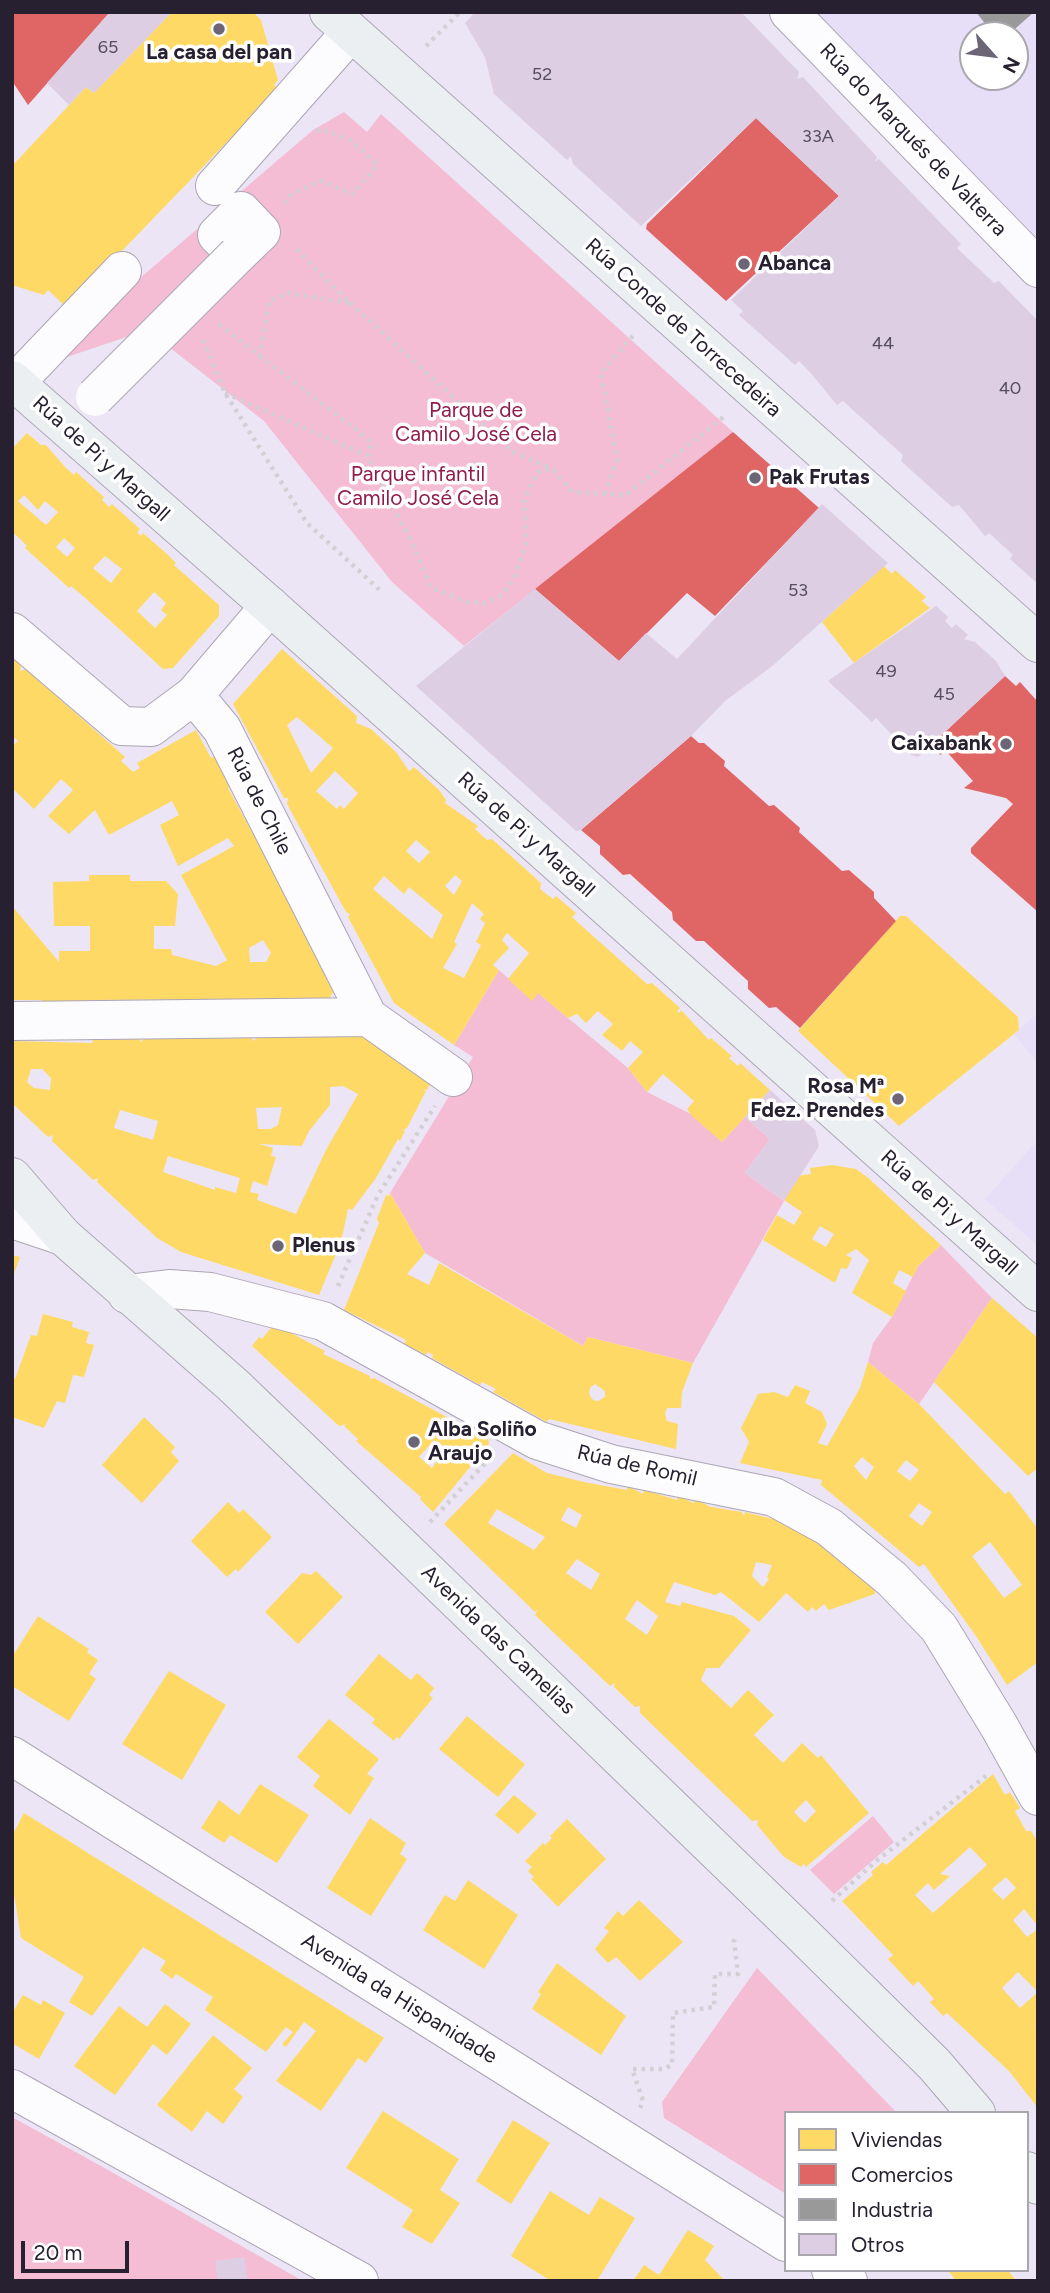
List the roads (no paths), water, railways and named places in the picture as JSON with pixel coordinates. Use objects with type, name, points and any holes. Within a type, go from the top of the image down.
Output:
[{"type":"main road","name":"Rúa Conde de Torrecedeira","points":[[340,22],[1038,643]]},
{"type":"main road","name":"Rúa de Pi y Margall","points":[[16,384],[270,606],[1038,1292]]},
{"type":"main road","name":"Avenida das Camelias","points":[[12,1177],[63,1236],[233,1385],[809,1941],[934,2064],[974,2111]]},
{"type":"street","name":"Rúa do Marqués de Valterra","points":[[789,12],[1038,268]]},
{"type":"street","points":[[215,186],[340,22]]},
{"type":"street","points":[[95,397],[237,255]]},
{"type":"street","points":[[16,384],[122,271]]},
{"type":"street","points":[[12,632],[122,726],[151,727],[194,695],[270,606]]},
{"type":"street","name":"Rúa de Chile","points":[[194,695],[222,729],[368,1017],[447,1086]]},
{"type":"street","points":[[12,1021],[368,1017]]},
{"type":"street","points":[[12,1219],[63,1236]]},
{"type":"street","name":"Rúa de Romil","points":[[127,1294],[169,1289],[210,1292],[323,1321],[537,1440],[611,1464],[774,1497],[829,1527],[892,1578],[939,1628],[1038,1796]]},
{"type":"street","name":"Avenida da Hispanidade","points":[[12,1756],[784,2241]]},
{"type":"street","points":[[12,2089],[359,2281]]},
{"type":"place","name":"La casa del pan","points":[[219,29]]},
{"type":"place","name":"Abanca","points":[[744,264]]},
{"type":"place","name":"Pak Frutas","points":[[755,478]]},
{"type":"place","name":"Caixabank","points":[[1006,744]]},
{"type":"place","name":"Rosa Mª Fdez. Prendes","points":[[898,1099]]},
{"type":"place","name":"Plenus","points":[[278,1246]]},
{"type":"place","name":"Alba Soliño Araujo","points":[[414,1442]]},
{"type":"park label","name":"Parque de Camilo José Cela","points":[[476,423]]},
{"type":"park label","name":"Parque infantil Camilo José Cela","points":[[418,487]]}]
